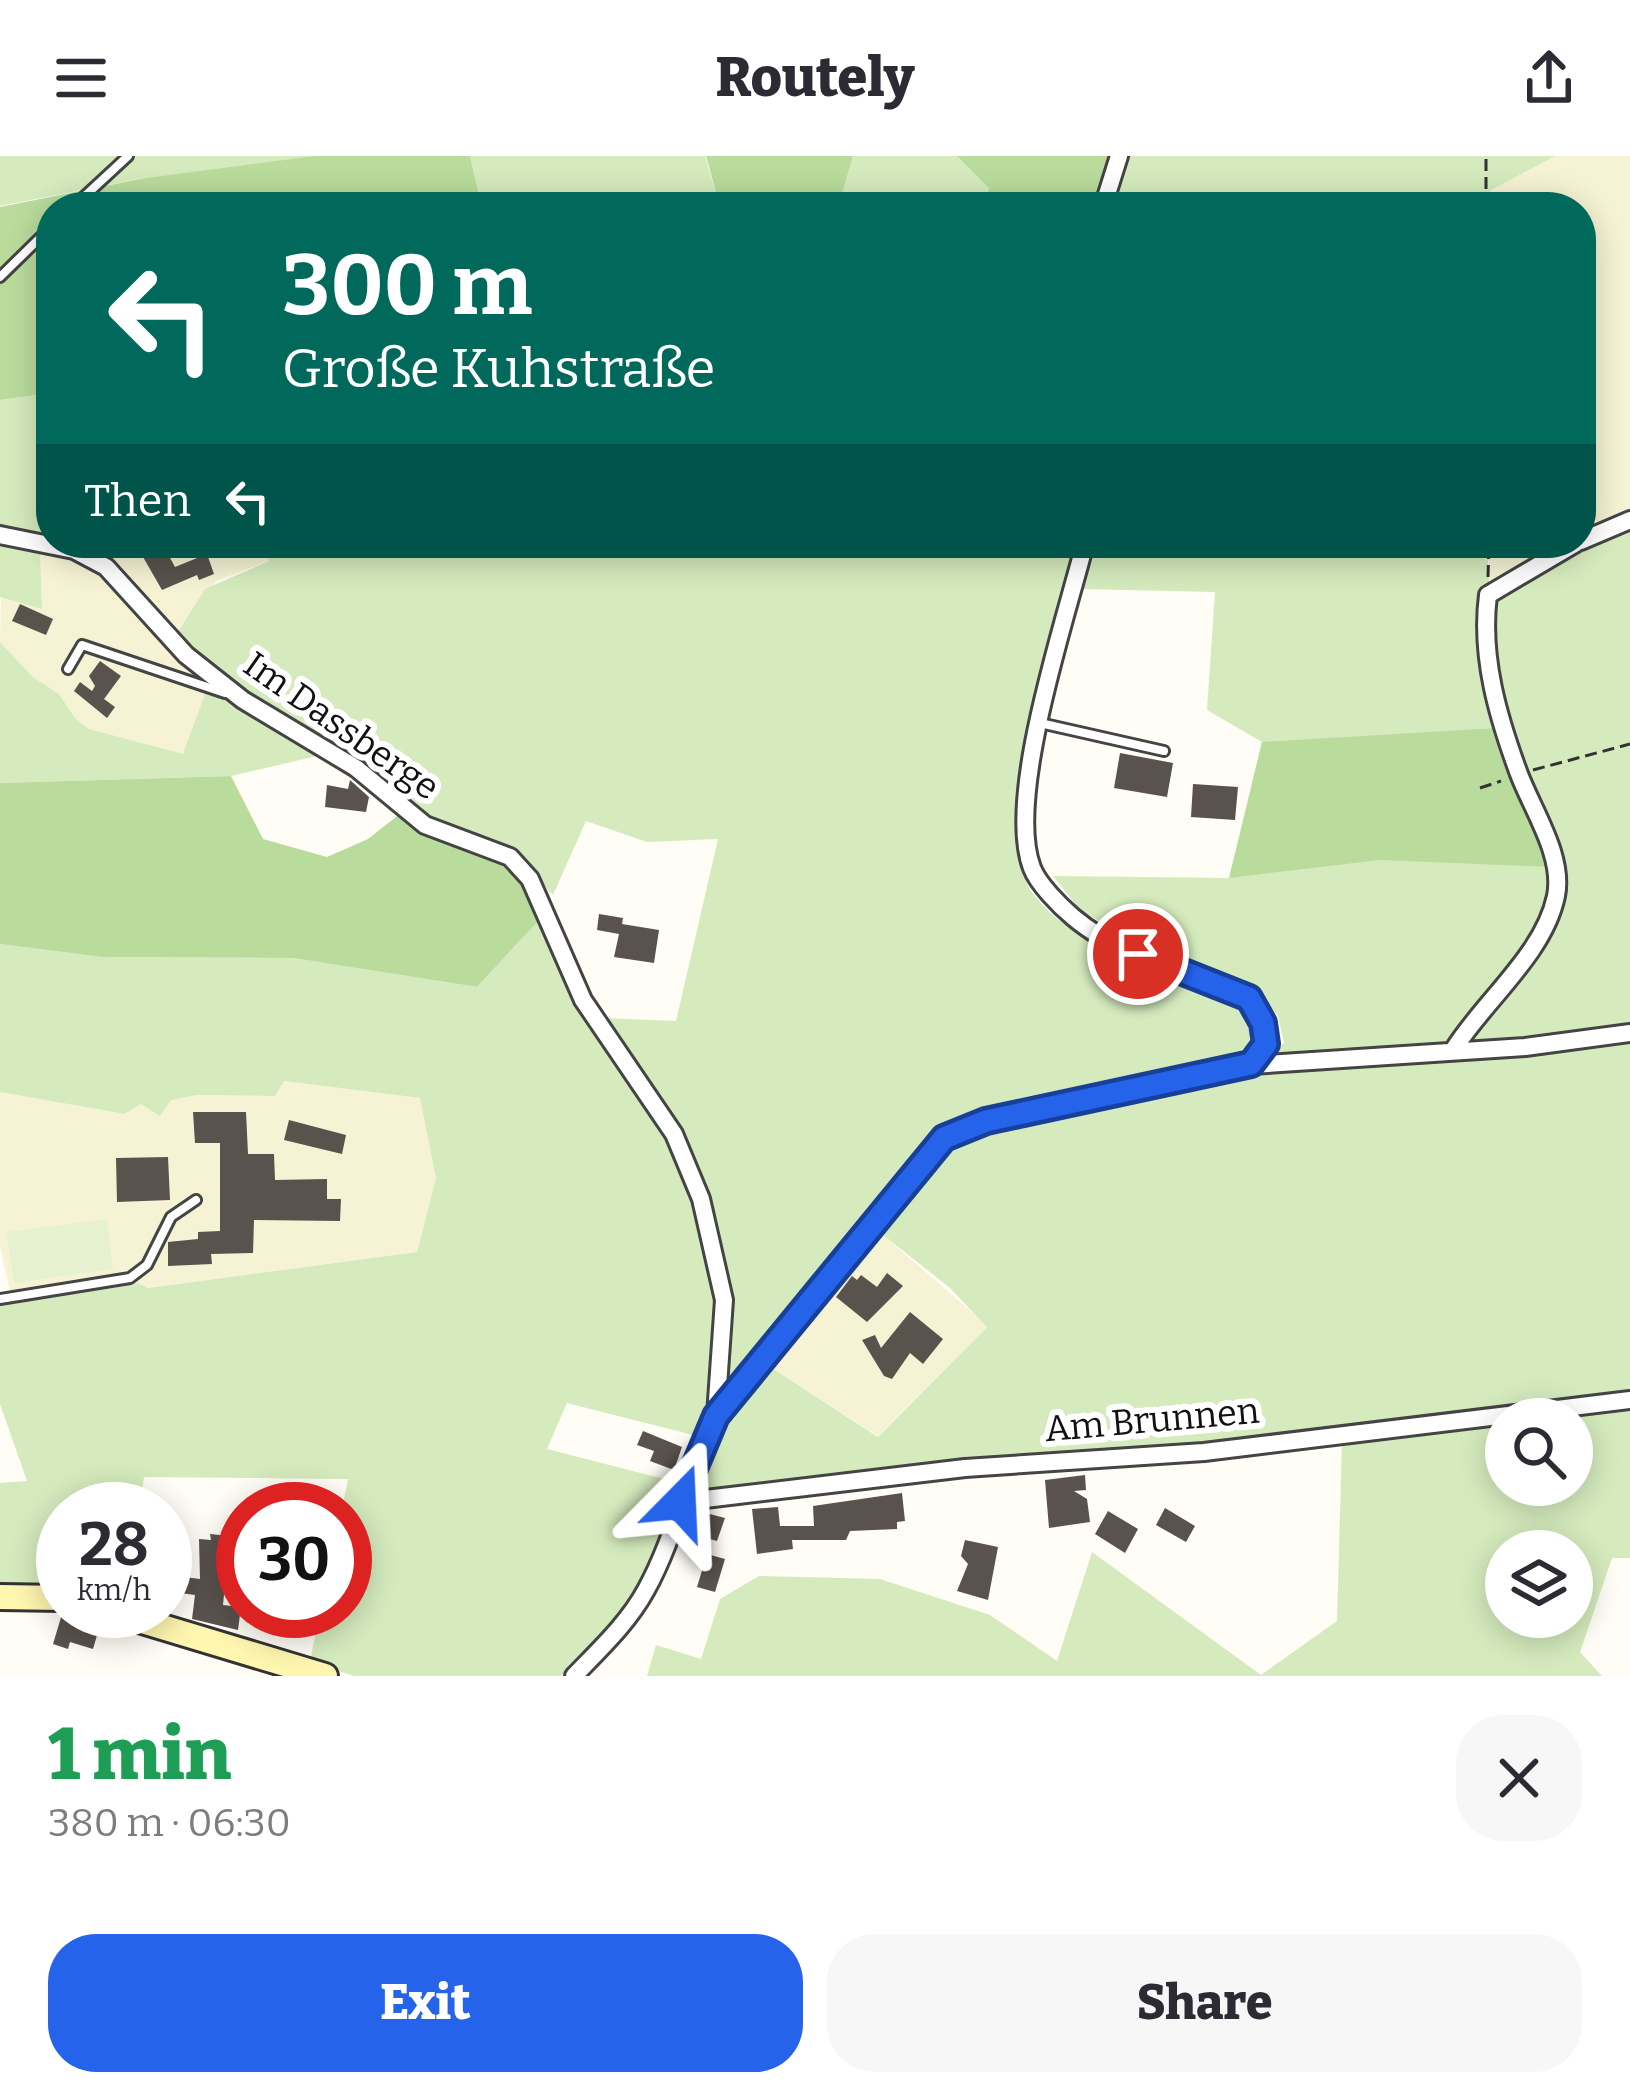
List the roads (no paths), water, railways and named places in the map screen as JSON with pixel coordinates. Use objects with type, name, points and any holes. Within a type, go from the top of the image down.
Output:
[{"type":"street","points":[[1108,192],[1119,156]]},
{"type":"street","points":[[1596,535],[1630,520]]},
{"type":"street","name":"Im Dassberge","points":[[0,535],[36,542]]},
{"type":"street","name":"Im Dassberge","points":[[89,558],[106,567],[186,655],[243,700],[356,768],[424,825],[510,857],[530,879],[583,1000],[674,1134],[701,1199],[724,1300],[716,1416]]},
{"type":"street","points":[[1081,558],[1040,723],[1027,800],[1025,838],[1033,872],[1074,918],[1138,954],[1249,998],[1263,1023],[1266,1044],[1251,1064]]},
{"type":"street","points":[[1454,1049],[1544,926],[1556,897],[1557,867],[1495,703],[1484,627],[1488,595],[1552,558]]},
{"type":"street","points":[[574,1676],[622,1627],[648,1588],[716,1416],[944,1138],[986,1121],[1251,1064],[1525,1047],[1630,1033]]},
{"type":"street","name":"Am Brunnen","points":[[680,1502],[965,1468],[1204,1452],[1630,1400]]},
{"type":"street","points":[[0,1597],[36,1598]]},
{"type":"street","points":[[192,1636],[325,1676]]},
{"type":"lane","points":[[89,192],[128,156]]},
{"type":"lane","points":[[0,278],[36,242]]},
{"type":"lane","points":[[68,669],[82,645],[243,700]]},
{"type":"lane","points":[[1040,723],[1164,751]]},
{"type":"lane","points":[[0,1299],[130,1278],[147,1265],[171,1217],[196,1200]]}]
